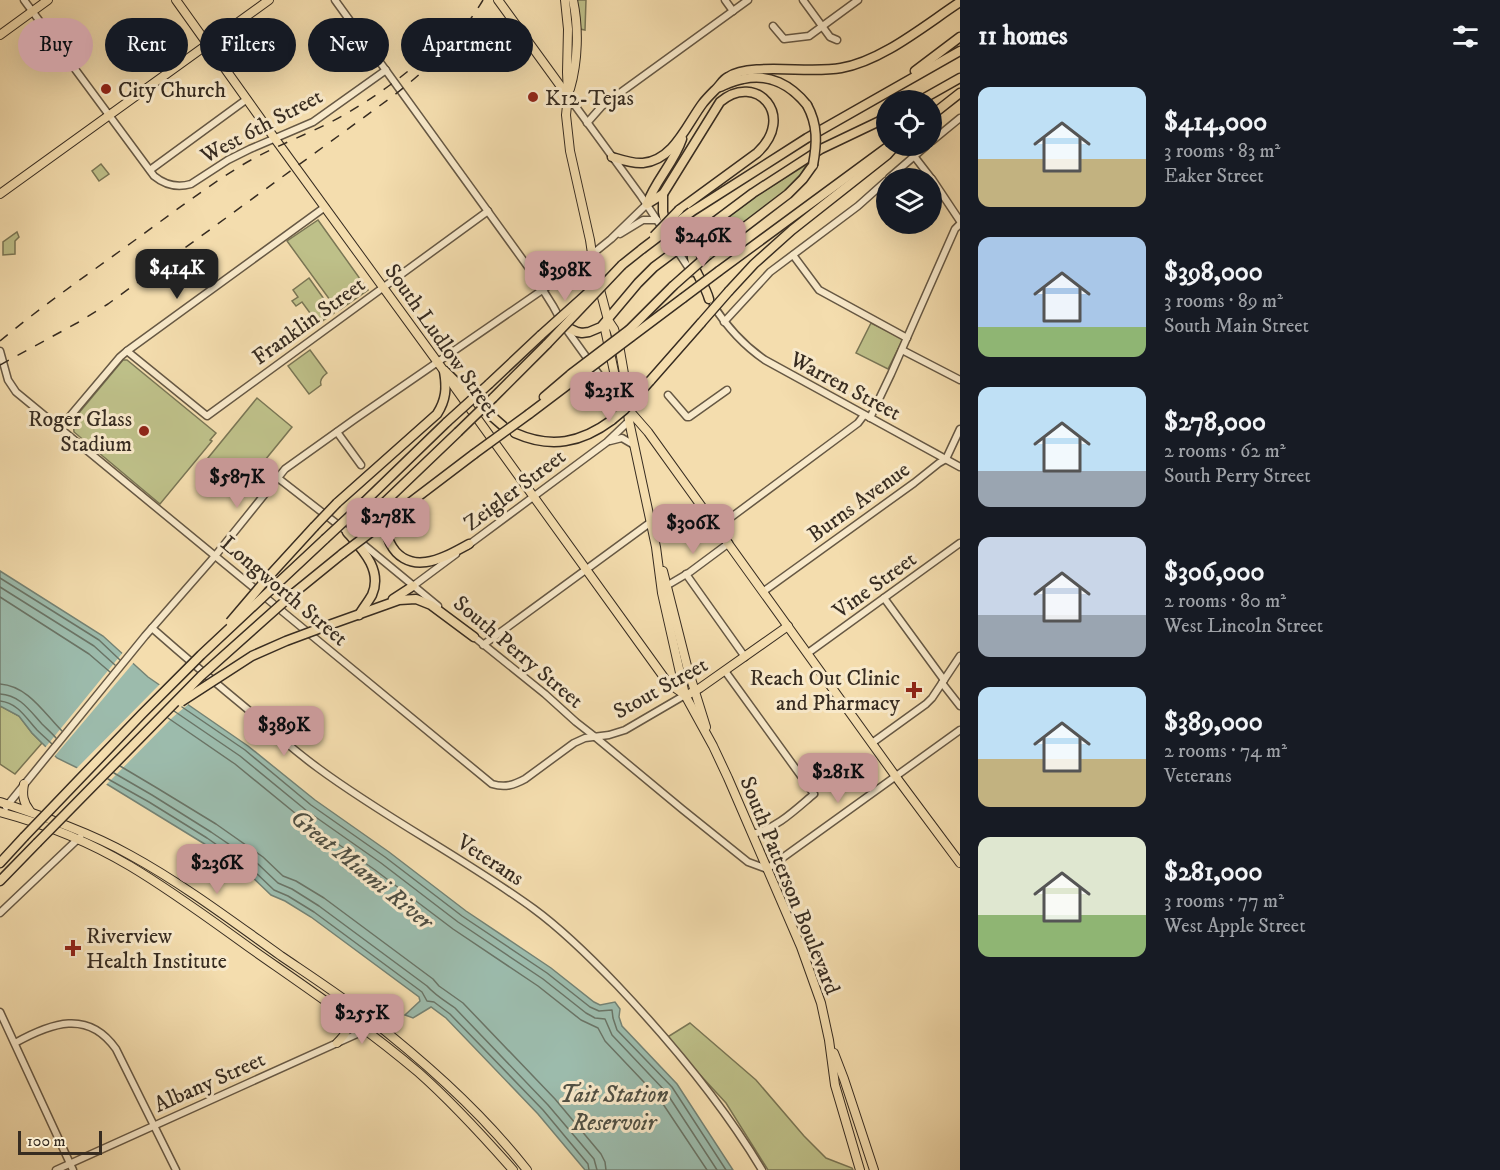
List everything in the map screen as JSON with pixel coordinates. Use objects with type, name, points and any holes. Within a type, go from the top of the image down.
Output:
[{"type":"highway","points":[[647,204],[702,104],[728,77],[746,71],[763,69],[827,70],[862,63],[886,51],[960,2]]},
{"type":"highway","points":[[891,90],[960,38]]},
{"type":"highway","points":[[892,90],[960,51]]},
{"type":"highway","points":[[630,333],[673,286],[708,255],[788,194],[806,176],[813,165],[817,141],[813,117],[796,92],[780,82],[762,78],[743,78],[717,88]]},
{"type":"highway","points":[[939,90],[960,78]]},
{"type":"highway","points":[[642,249],[667,220],[757,153],[767,142],[774,122],[771,109],[764,99],[751,92],[738,92],[720,102],[663,194],[647,204]]},
{"type":"highway","points":[[942,107],[960,93]]},
{"type":"highway","points":[[0,863],[142,714],[201,656],[541,334],[622,265],[691,212],[807,138],[876,99]]},
{"type":"highway","points":[[564,327],[577,332],[589,332],[601,327],[643,277],[676,249],[811,155],[876,123]]},
{"type":"highway","points":[[612,157],[635,163],[650,162],[665,153],[683,135]]},
{"type":"highway","points":[[0,881],[225,653],[294,593],[342,554],[531,412],[630,333],[683,298],[876,156]]},
{"type":"highway","points":[[515,433],[534,441],[564,442],[584,437],[612,420],[628,406],[754,264],[777,242],[886,156]]},
{"type":"highway","points":[[663,194],[663,212],[669,238]]},
{"type":"highway","points":[[703,230],[696,239],[692,259],[709,299]]},
{"type":"highway","points":[[359,615],[373,593],[374,570],[369,558],[347,532],[362,525],[392,497],[547,344],[622,265]]},
{"type":"highway","points":[[201,656],[270,574],[337,502],[437,414],[445,399],[444,371]]},
{"type":"highway","points":[[444,371],[503,426]]},
{"type":"highway","points":[[392,497],[386,513],[386,531],[392,547],[402,557],[416,562],[428,562],[444,557],[469,544]]},
{"type":"highway","points":[[374,609],[413,586]]},
{"type":"highway","points":[[166,712],[245,659],[286,640],[399,600],[416,599],[431,605],[474,637]]},
{"type":"main road","points":[[0,35],[48,0]]},
{"type":"main road","name":"South Ludlow Street","points":[[177,0],[200,33]]},
{"type":"main road","points":[[245,18],[269,0]]},
{"type":"main road","points":[[498,0],[568,96]]},
{"type":"main road","name":"South Patterson Boulevard","points":[[565,0],[568,29],[567,122],[570,151],[594,267],[608,320],[614,329],[619,345],[627,391],[629,420],[656,547],[662,592],[685,696],[713,746],[753,834],[816,988],[829,1040],[835,1084],[860,1170]]},
{"type":"main road","name":"South Patterson Boulevard","points":[[568,96],[573,78],[576,37],[573,0]]},
{"type":"main road","points":[[0,194],[200,51]]},
{"type":"main road","points":[[550,71],[561,70],[567,65]]},
{"type":"main road","name":"South Ludlow Street","points":[[228,72],[668,683],[685,696]]},
{"type":"main road","points":[[627,408],[644,426],[718,527],[960,863]]},
{"type":"main road","name":"South Patterson Boulevard","points":[[656,547],[668,585],[694,691],[713,746]]},
{"type":"main road","name":"Stout Street","points":[[685,696],[746,657],[788,626]]},
{"type":"main road","points":[[24,784],[23,800],[31,812]]},
{"type":"main road","points":[[4,803],[83,832],[122,850],[154,868],[251,934],[355,1008],[436,1074],[475,1110],[527,1170]]},
{"type":"main road","points":[[1,813],[60,832],[128,864],[183,901],[366,1030],[458,1109],[513,1170]]},
{"type":"main road","points":[[148,877],[154,868]]},
{"type":"main road","points":[[183,901],[189,892]]},
{"type":"main road","points":[[244,944],[251,934]]},
{"type":"main road","points":[[337,1043],[348,1028],[345,1015]]},
{"type":"main road","name":"South Patterson Boulevard","points":[[829,1040],[874,1170]]},
{"type":"street","points":[[24,0],[150,170],[247,99]]},
{"type":"street","points":[[725,0],[733,11]]},
{"type":"street","points":[[587,123],[602,106],[748,0]]},
{"type":"street","points":[[803,0],[830,37],[837,40]]},
{"type":"street","points":[[773,26],[784,39],[804,38],[858,0]]},
{"type":"street","points":[[338,2],[349,18]]},
{"type":"street","name":"West 6th Street","points":[[150,170],[164,183],[177,186],[191,184],[228,160],[322,117],[383,72]]},
{"type":"street","points":[[387,72],[543,290],[564,327],[627,408]]},
{"type":"street","name":"Warren Street","points":[[568,96],[647,204],[724,322],[744,345],[765,360],[960,465]]},
{"type":"street","points":[[942,133],[960,118]]},
{"type":"street","points":[[901,168],[914,156],[923,168]]},
{"type":"street","points":[[724,322],[765,276],[876,190]]},
{"type":"street","points":[[718,527],[867,416],[902,350],[960,222],[957,209],[942,192]]},
{"type":"street","points":[[1,813],[4,803],[24,784],[285,469],[580,264],[611,239],[647,204]]},
{"type":"street","points":[[60,428],[127,351],[325,207]]},
{"type":"street","name":"Franklin Street","points":[[127,351],[207,416],[488,211]]},
{"type":"street","points":[[611,239],[640,221],[657,220]]},
{"type":"street","points":[[793,255],[819,290],[907,338]]},
{"type":"street","points":[[902,350],[960,380]]},
{"type":"street","name":"Longworth Street","points":[[0,351],[6,373],[13,387],[60,428],[488,782],[499,786],[514,784]]},
{"type":"street","points":[[668,395],[689,417],[727,390]]},
{"type":"street","name":"Zeigler Street","points":[[413,586],[607,442],[629,420]]},
{"type":"street","name":"Burns Avenue","points":[[764,591],[946,459],[960,429]]},
{"type":"street","points":[[337,432],[361,465]]},
{"type":"street","points":[[607,442],[622,438],[634,445]]},
{"type":"street","name":"South Perry Street","points":[[278,478],[380,557],[483,645],[748,862],[767,870]]},
{"type":"street","points":[[483,645],[651,522]]},
{"type":"street","points":[[668,585],[729,543]]},
{"type":"street","name":"Vine Street","points":[[808,653],[960,543]]},
{"type":"street","points":[[686,574],[746,657]]},
{"type":"street","points":[[884,598],[960,706]]},
{"type":"street","name":"Veterans","points":[[152,628],[315,766],[509,892],[541,914],[568,937],[644,1013],[688,1065],[762,1170]]},
{"type":"street","points":[[872,743],[926,704],[960,656]]},
{"type":"street","points":[[725,671],[814,794],[784,818],[764,831],[753,834]]},
{"type":"street","name":"Stout Street","points":[[514,784],[525,779],[574,743],[594,736],[609,735],[625,730],[685,696]]},
{"type":"street","points":[[767,870],[960,730]]},
{"type":"street","points":[[0,913],[78,840],[83,832]]},
{"type":"street","points":[[0,1012],[71,1167]]},
{"type":"street","points":[[15,1043],[43,1029],[65,1023],[83,1025],[108,1038],[116,1049],[176,1170]]},
{"type":"street","name":"Albany Street","points":[[56,1170],[71,1167],[155,1126],[377,1025]]},
{"type":"green space","points":[[576,0],[586,0],[585,30],[580,29]]},
{"type":"green space","points":[[101,164],[109,174],[99,181],[92,171]]},
{"type":"green space","points":[[807,164],[785,191],[699,257],[699,248],[705,235],[761,193]]},
{"type":"green space","points":[[318,220],[368,290],[338,311],[287,241]]},
{"type":"green space","points":[[17,232],[19,237],[15,241],[15,254],[3,255],[3,242]]},
{"type":"green space","points":[[309,278],[334,313],[318,324],[302,302],[296,306],[292,301],[298,297],[293,290]]},
{"type":"green space","points":[[871,323],[903,339],[888,369],[856,353]]},
{"type":"green space","points":[[310,350],[327,373],[321,380],[321,385],[309,394],[288,366]]},
{"type":"green space","name":"Roger Glass Stadium","points":[[123,360],[127,360],[216,433],[210,440],[212,441],[160,504],[74,432],[73,420]]},
{"type":"green space","points":[[257,398],[292,427],[234,498],[199,469]]},
{"type":"green space","points":[[0,706],[19,716],[42,743],[15,774],[0,764]]},
{"type":"green space","points":[[690,1023],[756,1080],[826,1158],[853,1170],[768,1170],[726,1103],[666,1038]]},
{"type":"water","name":"Tait Station Reservoir","points":[[0,571],[103,636],[148,677],[248,746],[315,800],[389,852],[466,911],[551,968],[594,1002],[600,1005],[615,1002],[620,1009],[619,1017],[622,1026],[677,1084],[733,1170],[585,1170],[538,1114],[446,1018],[431,1007],[413,1018],[405,1015],[420,1001],[419,997],[311,917],[271,895],[250,875],[203,843],[92,775],[57,758],[19,716],[0,706]]},
{"type":"pier","points":[[124,651],[135,661],[53,758],[44,749]]},
{"type":"pier","points":[[162,682],[191,702],[173,717],[104,787],[75,770]]},
{"type":"railway","points":[[0,365],[108,304],[389,99],[441,54],[474,15],[483,0]]},
{"type":"railway","points":[[0,341],[32,315],[212,185],[272,149],[329,123],[361,105],[407,72]]},
{"type":"place","name":"City Church","points":[[106,89]]},
{"type":"place","name":"K12-Tejas","points":[[533,97]]},
{"type":"place","name":"Roger Glass Stadium","points":[[144,431]]},
{"type":"place","name":"Reach Out Clinic and Pharmacy","points":[[914,690]]},
{"type":"place","name":"Riverview Health Institute","points":[[73,948]]},
{"type":"water label","name":"Great Miami River","points":[[362,869]]}]
